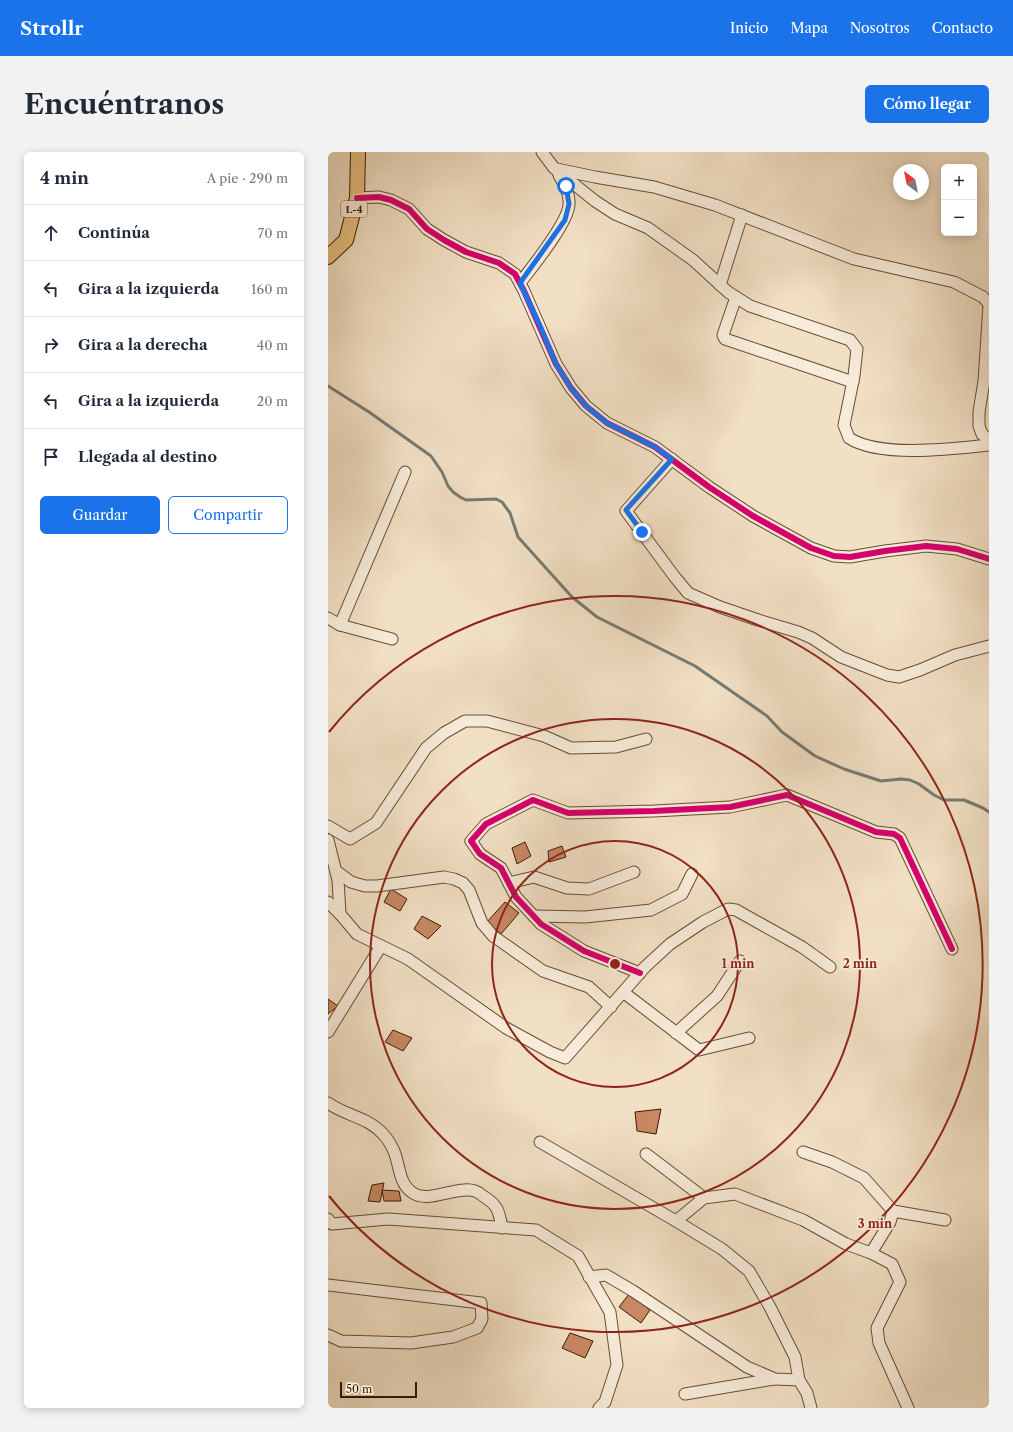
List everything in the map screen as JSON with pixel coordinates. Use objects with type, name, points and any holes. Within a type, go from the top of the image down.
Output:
[{"type":"main road","name":"L-4","points":[[328,257],[346,240],[357,198],[358,152]]},
{"type":"street","points":[[520,283],[565,220],[569,204],[566,186],[542,152]]},
{"type":"street","points":[[554,168],[595,178],[654,187],[715,205],[854,259],[954,282],[988,302],[986,380],[979,412],[979,426],[982,434],[989,440]]},
{"type":"street","points":[[554,168],[595,201],[615,214],[648,228],[693,260],[720,285],[750,306],[850,340],[857,350],[853,382],[844,425],[848,438],[857,443],[885,449],[950,450],[989,445]]},
{"type":"street","points":[[357,198],[379,197],[391,200],[409,209],[427,229],[444,240],[466,252],[499,263],[515,274],[541,328],[556,364],[571,388],[586,406],[607,423],[655,447],[709,487],[753,516],[811,548],[834,556],[850,557],[926,546],[957,549],[989,559]]},
{"type":"street","points":[[720,285],[742,215]]},
{"type":"street","points":[[736,297],[723,335],[725,339],[853,382]]},
{"type":"street","points":[[672,459],[626,510],[688,593],[720,608],[798,632],[812,638],[841,657],[887,675],[899,677],[955,655],[989,646]]},
{"type":"street","points":[[340,625],[405,472]]},
{"type":"street","points":[[328,618],[340,625],[392,639]]},
{"type":"street","points":[[328,826],[350,839],[376,823],[426,748],[444,733],[465,720],[487,721],[544,736],[571,748],[616,747],[646,740]]},
{"type":"street","points":[[640,972],[584,951],[541,924],[516,897],[501,868],[480,854],[471,841],[486,824],[532,800],[568,813],[730,807],[787,795],[876,832],[894,834],[900,838],[952,949]]},
{"type":"street","points":[[328,840],[338,880],[340,914]]},
{"type":"street","points":[[336,871],[351,882],[365,886],[377,886],[437,877],[454,879],[463,883],[469,890],[482,923],[493,936],[543,971],[589,987],[611,1007]]},
{"type":"street","points":[[509,883],[534,877],[567,888],[589,889],[634,872]]},
{"type":"street","points":[[534,916],[585,917],[651,910],[682,894],[692,874]]},
{"type":"street","points":[[328,902],[357,934],[408,959],[506,1028],[550,1052],[565,1058],[640,972],[670,944],[703,922],[728,909],[736,910],[802,947],[830,967]]},
{"type":"street","points":[[328,1032],[381,946]]},
{"type":"street","points":[[676,1033],[716,996],[740,960]]},
{"type":"street","points":[[623,992],[699,1050],[749,1038]]},
{"type":"street","points":[[328,1103],[341,1111],[367,1120],[383,1134],[393,1150],[404,1183],[413,1193],[428,1197],[456,1191],[475,1190],[490,1200],[499,1210],[502,1228]]},
{"type":"street","points":[[540,1142],[722,1249],[750,1271],[795,1357],[799,1380],[807,1392],[811,1408]]},
{"type":"street","points":[[803,1152],[832,1162],[864,1178],[893,1211],[945,1220]]},
{"type":"street","points":[[646,1154],[704,1198]]},
{"type":"street","points":[[676,1221],[704,1198],[735,1194],[803,1220],[846,1244],[871,1253],[892,1264],[900,1282],[877,1328],[879,1343],[908,1408]]},
{"type":"street","points":[[871,1253],[890,1222],[893,1211]]},
{"type":"street","points":[[328,1219],[332,1224],[388,1219],[536,1230],[578,1256],[610,1312],[617,1365],[605,1402],[598,1408]]},
{"type":"street","points":[[590,1277],[606,1275],[633,1290],[747,1367],[775,1379]]},
{"type":"street","points":[[328,1285],[481,1303],[482,1319],[477,1328],[453,1337],[411,1343],[340,1341],[328,1335]]},
{"type":"street","points":[[685,1394],[775,1379],[799,1380]]},
{"type":"building","points":[[525,842],[531,856],[517,864],[512,848]]},
{"type":"building","points":[[562,846],[566,857],[549,862],[548,851]]},
{"type":"building","points":[[391,889],[407,899],[400,911],[384,902]]},
{"type":"building","points":[[505,902],[519,913],[501,934],[487,922]]},
{"type":"building","points":[[422,916],[441,926],[428,939],[414,929]]},
{"type":"building","points":[[328,999],[338,1006],[328,1014]]},
{"type":"building","points":[[393,1030],[412,1038],[403,1051],[385,1042]]},
{"type":"building","points":[[661,1109],[656,1134],[637,1131],[635,1112]]},
{"type":"building","points":[[384,1183],[380,1202],[368,1201],[372,1185]]},
{"type":"building","points":[[382,1190],[399,1191],[401,1201],[384,1201]]},
{"type":"building","points":[[629,1294],[650,1310],[641,1323],[619,1307]]},
{"type":"building","points":[[570,1333],[593,1341],[585,1358],[562,1348]]},
{"type":"waterway","points":[[328,386],[369,412],[431,456],[442,472],[448,486],[460,497],[466,500],[496,499],[502,502],[510,513],[518,537],[572,597],[597,617],[695,666],[767,716],[782,732],[815,756],[844,769],[881,781],[901,779],[910,780],[944,800],[964,800],[989,812]]},
{"type":"cycle path","points":[[357,198],[379,197],[391,200],[409,209],[427,229],[444,240],[466,252],[499,263],[515,274],[556,364],[571,388],[586,406],[607,423],[655,447],[709,487],[753,516],[811,548],[834,556],[850,557],[926,546],[957,549],[989,559]]},
{"type":"cycle path","points":[[640,973],[584,951],[541,924],[516,897],[501,868],[480,854],[471,841],[486,824],[533,800],[568,813],[730,807],[787,795],[876,832],[894,834],[900,838],[952,949]]},
{"type":"route","points":[[566,186],[569,204],[565,220],[520,283],[556,364],[571,388],[586,406],[607,423],[655,447],[672,459],[626,510],[642,532]]}]
